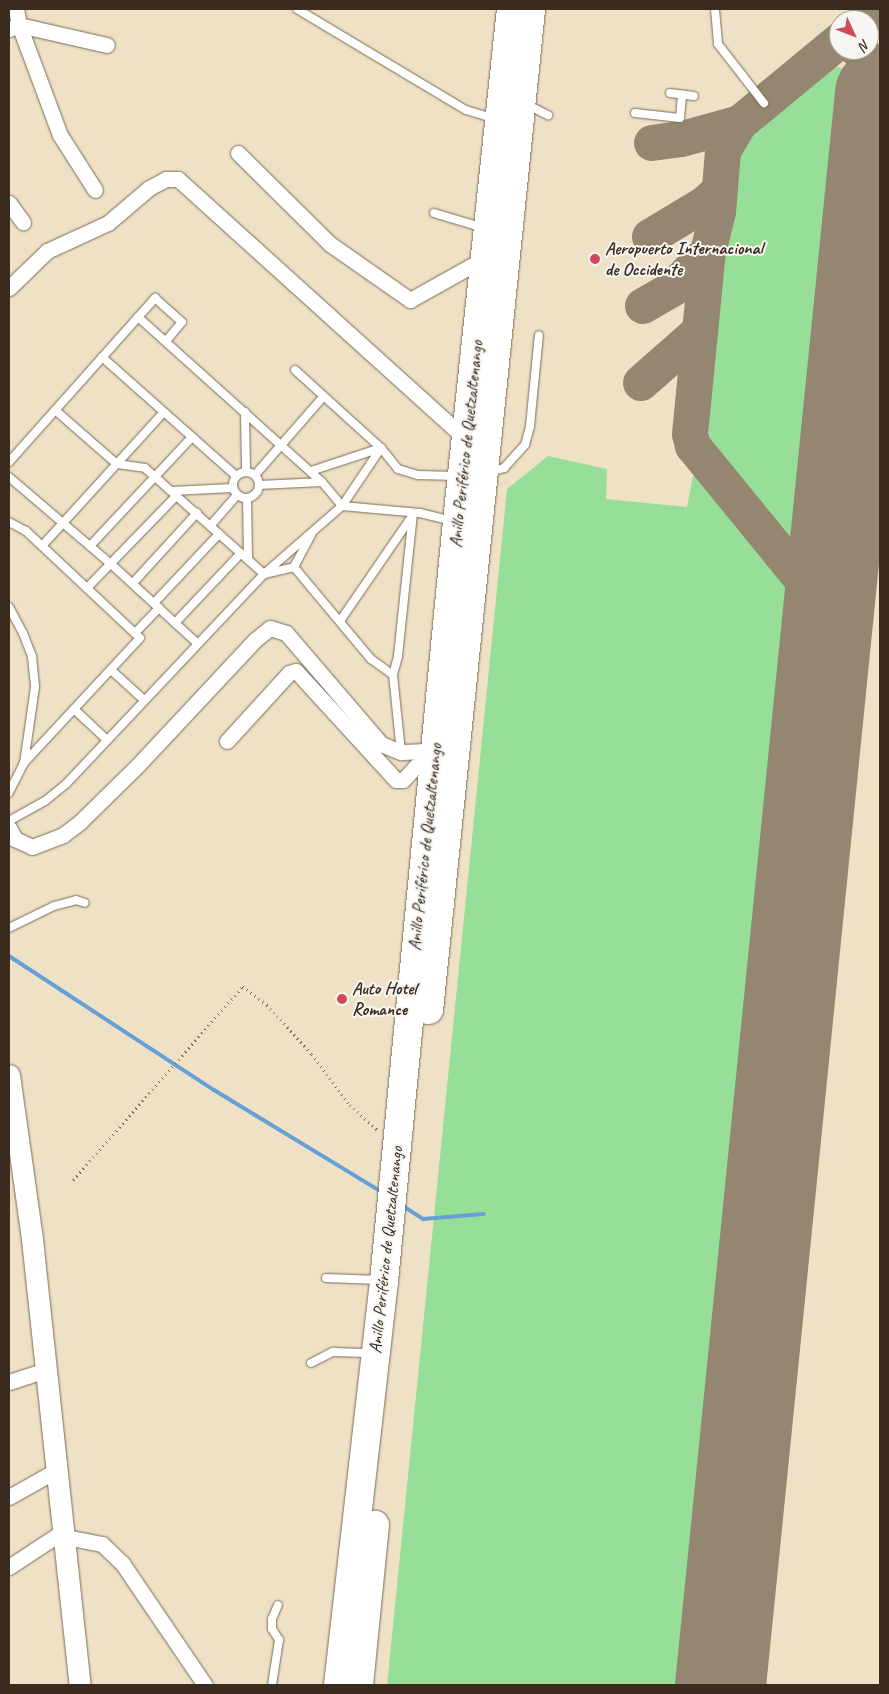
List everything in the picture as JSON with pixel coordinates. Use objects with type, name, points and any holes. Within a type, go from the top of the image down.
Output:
[{"type":"highway","name":"Anillo Periférico de Quetzaltenango","points":[[338,1685],[384,1281],[399,1207],[397,1142],[457,522],[473,474],[466,440],[511,9]]},
{"type":"highway","name":"Anillo Periférico de Quetzaltenango","points":[[359,1685],[399,1207],[473,474],[521,103],[530,9]]},
{"type":"street","points":[[16,9],[14,27],[60,135],[95,190]]},
{"type":"street","points":[[14,27],[107,45]]},
{"type":"street","points":[[238,153],[330,244],[410,300],[485,258]]},
{"type":"street","points":[[9,288],[47,251],[108,223],[149,188],[166,179],[178,179],[466,440]]},
{"type":"street","points":[[9,203],[23,222]]},
{"type":"street","points":[[9,828],[15,839],[32,847],[63,835],[80,822],[138,765],[256,640],[270,628],[286,633],[374,738],[388,748],[434,759]]},
{"type":"street","points":[[227,741],[289,673],[296,671],[396,780],[402,780],[416,766],[434,759]]},
{"type":"street","points":[[9,1075],[12,1121],[48,1370],[62,1532],[80,1685]]},
{"type":"street","points":[[9,1382],[48,1370]]},
{"type":"street","points":[[9,1497],[57,1470]]},
{"type":"street","points":[[9,1567],[62,1532]]},
{"type":"street","points":[[62,1532],[71,1538],[96,1541],[116,1555],[205,1685]]},
{"type":"lane","points":[[297,9],[466,110],[500,119]]},
{"type":"lane","points":[[715,9],[718,44],[764,103]]},
{"type":"lane","points":[[670,93],[694,96]]},
{"type":"lane","points":[[635,112],[680,118],[682,95]]},
{"type":"lane","points":[[521,103],[536,107],[548,115]]},
{"type":"lane","points":[[434,213],[489,229]]},
{"type":"lane","points":[[9,462],[155,298],[182,322],[166,341]]},
{"type":"lane","points":[[138,317],[311,471],[342,506],[457,522]]},
{"type":"lane","points":[[295,370],[382,448],[398,469],[418,475],[473,474],[504,468],[525,445],[530,426],[539,336]]},
{"type":"lane","points":[[102,357],[236,476]]},
{"type":"lane","points":[[255,475],[323,397]]},
{"type":"lane","points":[[55,410],[117,464],[139,465],[155,476],[264,574]]},
{"type":"lane","points":[[42,546],[164,412]]},
{"type":"lane","points":[[245,412],[246,472]]},
{"type":"lane","points":[[90,546],[192,436]]},
{"type":"lane","points":[[311,471],[382,448]]},
{"type":"lane","points":[[9,821],[55,794],[264,574],[315,527],[342,506],[382,448]]},
{"type":"lane","points":[[236,476],[246,472],[255,475],[260,485]]},
{"type":"lane","points":[[210,526],[235,491],[236,476]]},
{"type":"lane","points":[[9,477],[133,583],[198,644]]},
{"type":"lane","points":[[260,485],[322,482]]},
{"type":"lane","points":[[87,588],[174,493],[235,491],[247,498],[254,496],[260,485]]},
{"type":"lane","points":[[247,498],[248,558]]},
{"type":"lane","points":[[133,583],[197,513]]},
{"type":"lane","points":[[340,621],[412,515]]},
{"type":"lane","points":[[401,752],[393,675],[398,656],[412,515]]},
{"type":"lane","points":[[9,522],[26,531],[140,638],[24,763],[9,793]]},
{"type":"lane","points":[[264,574],[294,567],[315,527]]},
{"type":"lane","points":[[135,633],[219,534]]},
{"type":"lane","points":[[175,622],[241,553]]},
{"type":"lane","points":[[294,567],[371,659],[393,675]]},
{"type":"lane","points":[[9,607],[24,633],[32,657],[35,687],[24,763]]},
{"type":"lane","points":[[111,670],[144,700]]},
{"type":"lane","points":[[74,709],[107,740]]},
{"type":"lane","points":[[9,928],[60,904],[76,900],[84,903]]},
{"type":"lane","points":[[326,1278],[384,1281]]},
{"type":"lane","points":[[311,1363],[332,1352],[376,1354]]},
{"type":"lane","points":[[272,1685],[279,1640],[272,1629],[272,1619],[278,1606]]},
{"type":"path","points":[[73,1180],[244,986],[267,1005],[312,1054],[356,1111],[397,1142]]},
{"type":"green space","points":[[835,67],[850,69],[861,87],[816,524],[809,535],[797,541],[782,534],[721,461],[710,441],[707,420],[735,161],[758,129]]},
{"type":"green space","points":[[548,456],[607,469],[606,499],[687,507],[694,471],[794,589],[804,607],[805,639],[698,1685],[387,1685],[507,489]]},
{"type":"waterway","points":[[9,956],[214,1090],[382,1192]]},
{"type":"waterway","points":[[403,1206],[423,1219],[484,1214]]},
{"type":"taxiway","points":[[822,678],[823,637],[813,598],[799,576],[693,446],[690,434],[708,252],[718,212],[723,151],[740,123],[829,49]]},
{"type":"taxiway","points":[[868,60],[875,74],[880,94]]},
{"type":"taxiway","points":[[652,143],[682,139],[740,123]]},
{"type":"taxiway","points":[[650,237],[705,204],[719,191]]},
{"type":"taxiway","points":[[643,306],[672,289],[708,252]]},
{"type":"taxiway","points":[[641,383],[700,331]]},
{"type":"taxiway","points":[[781,554],[800,564],[816,560],[831,542],[837,518]]},
{"type":"runway","points":[[720,1685],[880,93]]},
{"type":"place","name":"Aeropuerto Internacional de Occidente","points":[[595,259]]},
{"type":"place","name":"Auto Hotel Romance","points":[[342,999]]}]
